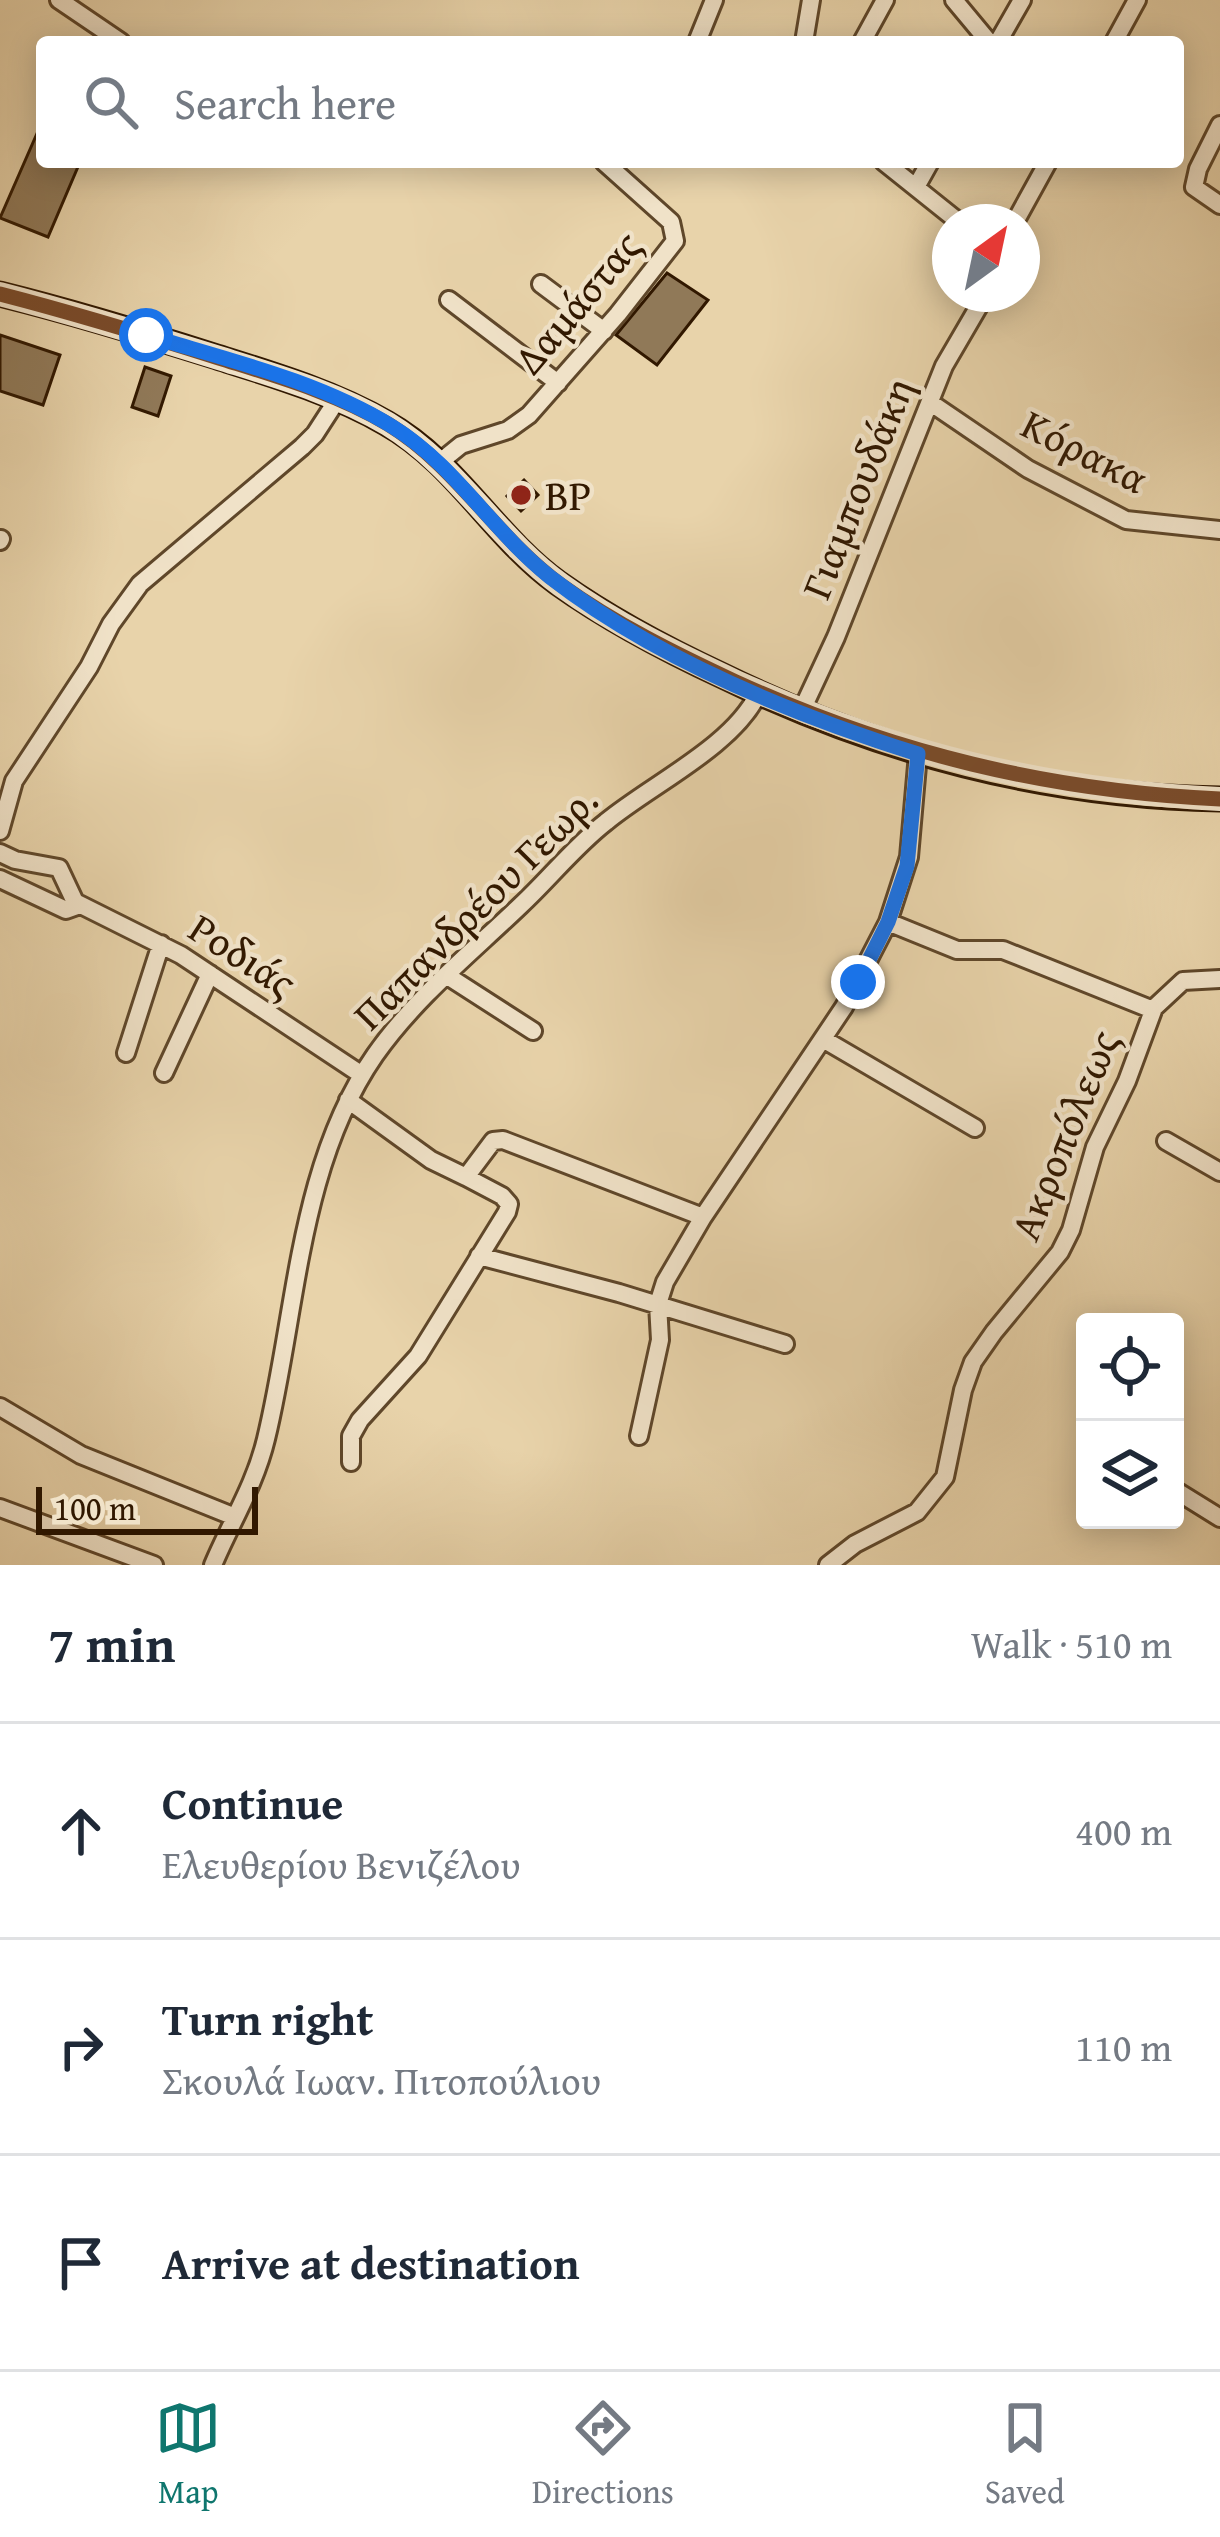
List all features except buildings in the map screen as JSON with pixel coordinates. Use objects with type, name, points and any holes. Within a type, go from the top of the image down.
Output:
[{"type":"main road","points":[[0,294],[199,351],[387,423],[440,462],[557,582],[644,638],[801,712],[918,754],[1059,788],[1220,800]]},
{"type":"street","points":[[59,0],[112,36]]},
{"type":"street","points":[[700,36],[714,0]]},
{"type":"street","points":[[805,36],[811,0]]},
{"type":"street","points":[[865,36],[885,0]]},
{"type":"street","points":[[955,0],[988,36]]},
{"type":"street","points":[[998,36],[1022,0]]},
{"type":"street","points":[[1117,36],[1137,0]]},
{"type":"street","points":[[1220,125],[1194,187],[1220,205]]},
{"type":"street","name":"Δαμάστας","points":[[440,462],[460,445],[516,425],[604,331],[676,237],[663,213],[611,168]]},
{"type":"street","points":[[892,168],[937,204]]},
{"type":"street","points":[[916,187],[927,168]]},
{"type":"street","points":[[1025,204],[1045,168]]},
{"type":"street","points":[[541,284],[604,331]]},
{"type":"street","points":[[448,300],[558,383]]},
{"type":"street","name":"Γιαμπουδάκη","points":[[801,712],[951,352],[975,312]]},
{"type":"street","points":[[0,831],[20,770],[140,584],[302,447],[337,400]]},
{"type":"street","name":"Κόρακα","points":[[931,403],[1028,469],[1126,520],[1220,530]]},
{"type":"street","name":"Παπανδρέου Γεωρ.","points":[[213,1565],[250,1492],[261,1458],[316,1189],[348,1100],[362,1075],[446,975],[595,831],[733,728],[758,694]]},
{"type":"street","points":[[639,1436],[661,1340],[658,1304],[665,1282],[823,1039],[888,922],[909,857],[918,754]]},
{"type":"street","points":[[0,760],[20,770]]},
{"type":"street","points":[[0,853],[59,868],[68,894],[80,905],[66,910],[0,879]]},
{"type":"street","name":"Ροδιάς","points":[[80,905],[210,974],[362,1075]]},
{"type":"street","points":[[888,922],[957,950],[1003,950],[1153,1010]]},
{"type":"street","points":[[127,1053],[160,944]]},
{"type":"street","points":[[164,1073],[210,974]]},
{"type":"street","points":[[446,975],[533,1030]]},
{"type":"street","name":"Ακροπόλεως","points":[[829,1565],[855,1544],[917,1512],[946,1477],[963,1390],[974,1362],[1060,1252],[1095,1147],[1127,1081],[1153,1010],[1183,981],[1220,980]]},
{"type":"street","points":[[823,1039],[975,1128]]},
{"type":"street","points":[[348,1100],[431,1160],[509,1204],[418,1356],[360,1420],[350,1443],[351,1462]]},
{"type":"street","points":[[466,1177],[493,1141],[503,1140],[703,1217]]},
{"type":"street","points":[[1166,1141],[1220,1172]]},
{"type":"street","points":[[479,1256],[785,1344]]},
{"type":"street","points":[[0,1407],[81,1455],[236,1516]]},
{"type":"street","points":[[1184,1496],[1220,1518]]},
{"type":"street","points":[[0,1508],[154,1565]]},
{"type":"transit line","points":[[0,294],[262,372],[368,413],[435,460],[561,585],[668,649],[795,707],[972,764],[1094,787],[1220,799]]},
{"type":"place","name":"BP","points":[[521,495]]},
{"type":"route","points":[[146,335],[280,378],[387,423],[440,462],[548,575],[616,622],[758,694],[918,754],[907,866],[888,922],[858,982]]}]
